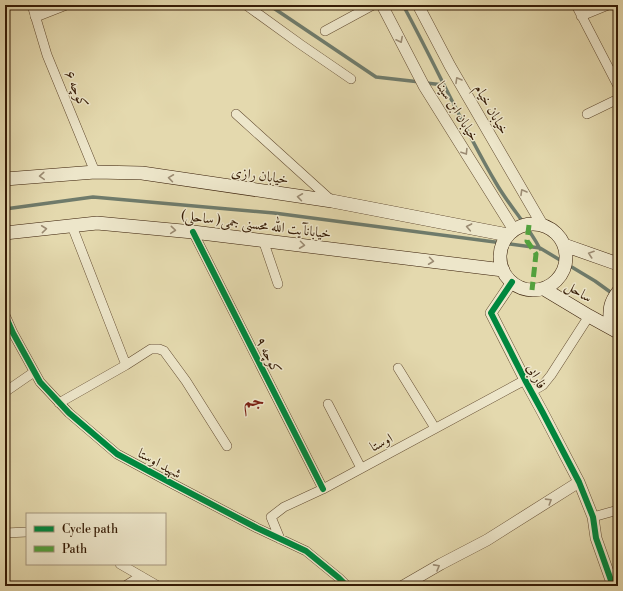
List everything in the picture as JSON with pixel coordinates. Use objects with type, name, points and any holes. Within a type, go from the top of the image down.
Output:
[{"type":"main road","name":"خیابان رازی","points":[[5,179],[95,172],[142,174],[332,201],[511,232]]},
{"type":"main road","name":"خیابانآیت الله محسنی جمی( ساحلی)","points":[[5,233],[97,223],[193,232],[503,270]]},
{"type":"main road","points":[[539,225],[556,233],[561,238],[566,253],[565,267],[562,275],[552,285],[544,289],[524,289],[512,282],[507,277],[500,264],[500,248],[511,232],[520,227],[539,225]]},
{"type":"main road","points":[[564,245],[618,264]]},
{"type":"main road","name":"ساحل","points":[[544,289],[614,330]]},
{"type":"main road","points":[[614,330],[610,311],[612,300],[618,292]]},
{"type":"street","name":"کوچه ۶","points":[[32,5],[47,55],[95,172]]},
{"type":"street","points":[[36,16],[64,5]]},
{"type":"street","points":[[246,5],[351,79]]},
{"type":"street","points":[[325,31],[373,5]]},
{"type":"street","name":"خیابان ابن سینا","points":[[382,5],[424,86],[511,232]]},
{"type":"street","name":"خیابان خیام","points":[[418,5],[450,66],[539,225]]},
{"type":"street","points":[[576,5],[618,86]]},
{"type":"street","points":[[581,16],[608,5]]},
{"type":"street","points":[[587,114],[618,98]]},
{"type":"street","points":[[236,114],[332,201]]},
{"type":"street","points":[[72,226],[126,365]]},
{"type":"street","name":"کوچه ۹","points":[[193,232],[323,489]]},
{"type":"street","points":[[262,240],[278,284]]},
{"type":"street","name":"فارابی","points":[[512,282],[491,313],[579,482],[593,517],[596,538],[613,586]]},
{"type":"street","name":"شهید اوستا","points":[[5,315],[13,333],[40,382],[69,413],[117,454],[306,551],[347,586]]},
{"type":"street","points":[[531,392],[542,385],[551,375],[589,316]]},
{"type":"street","points":[[59,403],[151,349],[159,349],[164,352],[186,381],[227,446]]},
{"type":"street","points":[[398,368],[435,428]]},
{"type":"street","points":[[5,392],[34,372]]},
{"type":"street","name":"اوستا","points":[[280,539],[271,517],[284,507],[323,489],[525,380]]},
{"type":"street","points":[[328,404],[361,468]]},
{"type":"street","points":[[403,586],[487,540],[579,482]]},
{"type":"street","points":[[593,517],[618,510]]},
{"type":"street","points":[[5,533],[26,532]]},
{"type":"street","points":[[122,565],[158,586]]},
{"type":"street","points":[[125,586],[141,576]]},
{"type":"waterway","points":[[269,5],[376,77],[420,82]]},
{"type":"waterway","points":[[403,5],[484,161],[501,191],[540,249]]},
{"type":"waterway","points":[[426,83],[444,85]]},
{"type":"waterway","points":[[5,209],[93,197],[274,213],[540,248],[595,281],[613,294]]},
{"type":"marked path","points":[[529,225],[527,241],[536,254],[532,290]]},
{"type":"cycle path","points":[[193,232],[323,489]]},
{"type":"cycle path","points":[[512,282],[491,313],[579,482],[593,517],[596,538],[613,586]]},
{"type":"cycle path","points":[[5,315],[13,333],[40,382],[69,413],[117,454],[257,528],[306,551],[347,586]]},
{"type":"district","name":"جم","points":[[254,400]]}]
